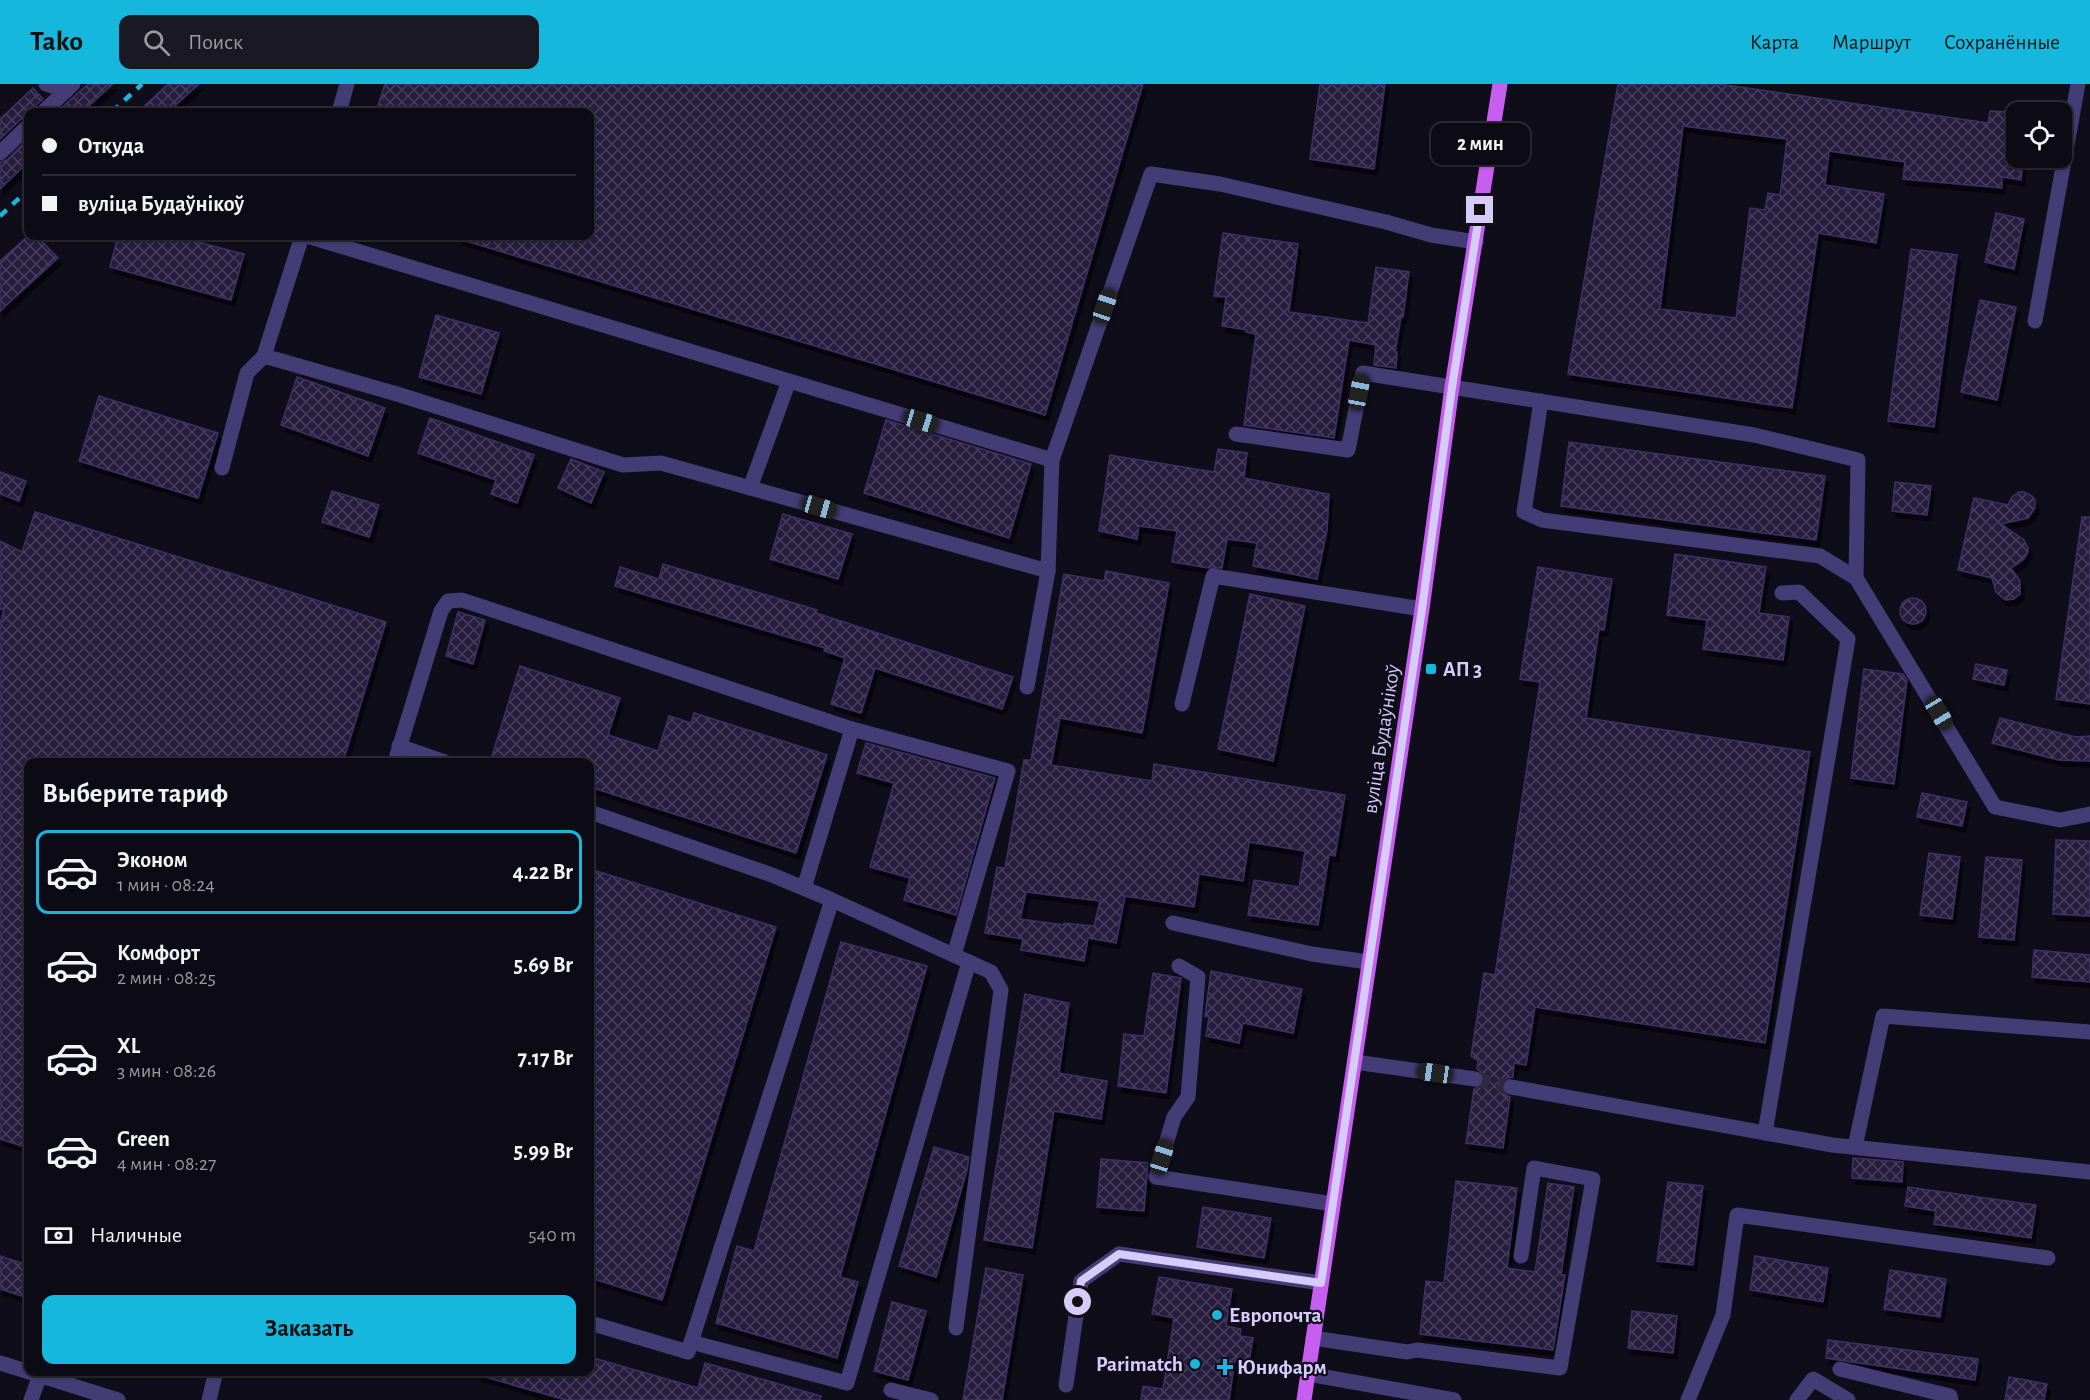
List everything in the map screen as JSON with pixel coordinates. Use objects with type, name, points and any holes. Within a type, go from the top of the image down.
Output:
[{"type":"main road","name":"вуліца Будаўнікоў","points":[[1304,1400],[1422,609],[1452,387],[1500,84]]},
{"type":"street","points":[[46,84],[69,87]]},
{"type":"street","points":[[340,108],[347,84]]},
{"type":"street","points":[[2035,321],[2078,84]]},
{"type":"street","points":[[47,108],[69,87]]},
{"type":"street","points":[[0,153],[24,130]]},
{"type":"street","points":[[1027,687],[1048,571],[1052,460],[1151,174],[1220,184],[1386,222],[1431,235],[1476,242]]},
{"type":"street","points":[[222,468],[247,373],[264,356],[301,240]]},
{"type":"street","points":[[320,240],[1052,460]]},
{"type":"street","points":[[264,356],[397,394],[623,465],[661,463],[1048,571]]},
{"type":"street","points":[[1236,434],[1348,450],[1363,373],[1754,435],[1858,460],[1856,578]]},
{"type":"street","points":[[750,488],[789,381]]},
{"type":"street","points":[[1541,401],[1524,512],[1542,519],[1820,556],[1856,578],[1995,807],[2060,820],[2090,814]]},
{"type":"street","points":[[1182,704],[1213,576],[1422,609]]},
{"type":"street","points":[[1765,1133],[1848,639],[1799,592],[1782,593]]},
{"type":"street","points":[[396,758],[441,611],[447,601],[462,600],[852,729],[1008,771],[954,955]]},
{"type":"street","points":[[804,888],[852,729]]},
{"type":"street","points":[[399,746],[434,758]]},
{"type":"street","points":[[594,813],[772,875],[991,972],[1001,990],[956,1328]]},
{"type":"street","points":[[594,1324],[688,1352],[832,900]]},
{"type":"street","points":[[1173,924],[1312,954],[1368,962]]},
{"type":"street","points":[[691,1342],[847,1383],[969,962]]},
{"type":"street","points":[[1179,966],[1198,977],[1188,1097],[1173,1117],[1156,1177],[1333,1204]]},
{"type":"street","points":[[1855,1147],[1883,1016],[2090,1032]]},
{"type":"street","points":[[1355,1062],[1475,1079]]},
{"type":"street","points":[[1511,1087],[1855,1147],[2090,1172]]},
{"type":"street","points":[[1313,1338],[1407,1352],[1417,1350],[1560,1368],[1593,1179],[1534,1168],[1521,1256]]},
{"type":"street","points":[[1688,1400],[1723,1315],[1737,1215],[2048,1258]]},
{"type":"street","points":[[1066,1385],[1081,1281],[1119,1254],[1321,1283]]},
{"type":"street","points":[[0,1363],[24,1370]]},
{"type":"street","points":[[1840,1370],[1950,1396],[1952,1400]]},
{"type":"street","points":[[1308,1374],[1454,1400]]},
{"type":"street","points":[[31,1400],[40,1376]]},
{"type":"street","points":[[43,1376],[118,1400]]},
{"type":"street","points":[[209,1400],[215,1376]]},
{"type":"street","points":[[1797,1400],[1813,1379],[1848,1400]]},
{"type":"street","points":[[891,1390],[931,1400]]},
{"type":"building","points":[[88,84],[113,84],[86,108],[61,108]]},
{"type":"building","points":[[168,84],[199,84],[172,108],[142,108]]},
{"type":"building","points":[[385,84],[1143,84],[1045,415],[462,240],[594,240],[594,108],[377,108]]},
{"type":"building","points":[[1320,84],[1385,84],[1374,169],[1310,159]]},
{"type":"building","points":[[1618,84],[1719,84],[1988,123],[1990,111],[2006,112],[2006,168],[2022,168],[2021,180],[2002,177],[2002,188],[1903,179],[1905,162],[1829,151],[1825,185],[1884,194],[1876,243],[1818,233],[1792,408],[1568,374]],"holes":[[[1683,126],[1787,139],[1780,195],[1768,193],[1765,210],[1750,208],[1736,318],[1660,309]]]},
{"type":"building","points":[[33,88],[43,99],[35,108],[24,108],[24,118],[0,139],[0,119]]},
{"type":"building","points":[[24,143],[24,166],[0,189],[0,162],[7,160]]},
{"type":"building","points":[[1996,213],[2024,219],[2014,269],[1985,262]]},
{"type":"building","points":[[1223,233],[1298,244],[1289,312],[1368,323],[1376,267],[1409,272],[1403,317],[1401,317],[1395,352],[1397,352],[1396,368],[1374,365],[1376,345],[1349,340],[1334,438],[1244,425],[1256,334],[1246,332],[1247,330],[1222,326],[1226,297],[1214,296]]},
{"type":"building","points":[[24,240],[41,240],[58,258],[0,311],[0,261]]},
{"type":"building","points":[[117,240],[190,240],[244,254],[231,300],[110,267]]},
{"type":"building","points":[[1911,249],[1957,255],[1934,427],[1888,421]]},
{"type":"building","points":[[1980,300],[2016,307],[1997,400],[1961,392]]},
{"type":"building","points":[[436,315],[499,333],[481,394],[419,377]]},
{"type":"building","points":[[297,377],[385,408],[368,456],[281,425]]},
{"type":"building","points":[[99,396],[218,433],[198,498],[79,461]]},
{"type":"building","points":[[430,418],[534,455],[517,503],[491,494],[496,480],[418,453]]},
{"type":"building","points":[[886,420],[1031,464],[1009,538],[864,493]]},
{"type":"building","points":[[1569,442],[1825,476],[1816,540],[1561,506]]},
{"type":"building","points":[[1218,449],[1247,453],[1244,478],[1329,494],[1327,530],[1317,579],[1253,566],[1257,543],[1227,539],[1222,568],[1209,568],[1172,562],[1177,531],[1139,526],[1137,539],[1099,531],[1110,455],[1214,472]]},
{"type":"building","points":[[571,459],[604,472],[591,503],[558,488]]},
{"type":"building","points":[[0,472],[26,481],[19,501],[0,494]]},
{"type":"building","points":[[1895,482],[1931,486],[1927,515],[1892,511]]},
{"type":"building","points":[[332,491],[379,505],[369,537],[322,522]]},
{"type":"building","points":[[2019,492],[2032,496],[2035,500],[2035,508],[2028,518],[2001,524],[2024,540],[2028,548],[2023,560],[2011,568],[2020,581],[2020,594],[2014,599],[2005,600],[1996,592],[1992,578],[1958,570],[1974,498],[2008,505],[2012,497]]},
{"type":"building","points":[[35,512],[386,622],[344,758],[24,758],[24,1147],[0,1139],[0,624],[4,610],[0,609],[0,541],[22,552]]},
{"type":"building","points":[[783,514],[852,534],[838,579],[770,559]]},
{"type":"building","points":[[2082,517],[2090,517],[2090,704],[2056,699]]},
{"type":"building","points":[[1675,554],[1766,567],[1759,613],[1789,617],[1783,660],[1703,649],[1707,620],[1667,615]]},
{"type":"building","points":[[663,564],[817,610],[816,613],[1013,677],[1002,709],[875,668],[861,713],[831,704],[845,658],[824,651],[825,648],[615,586],[620,567],[659,579]]},
{"type":"building","points":[[1538,567],[1612,579],[1604,630],[1599,629],[1586,718],[1810,752],[1765,1043],[1535,1007],[1526,1065],[1514,1063],[1513,1077],[1507,1078],[1502,1085],[1504,1094],[1510,1097],[1503,1148],[1466,1143],[1474,1089],[1482,1085],[1485,1080],[1477,1069],[1478,1061],[1471,1056],[1484,973],[1495,975],[1540,682],[1520,679]]},
{"type":"building","points":[[1106,571],[1169,583],[1142,733],[1060,718],[1051,765],[1152,781],[1154,764],[1345,795],[1335,856],[1329,855],[1318,925],[1248,915],[1254,880],[1299,887],[1305,851],[1249,842],[1243,881],[1199,874],[1194,907],[1125,896],[1116,943],[1088,938],[1084,961],[1021,950],[1023,939],[985,933],[997,867],[1005,868],[1024,760],[1031,760],[1064,574],[1104,581]],"holes":[[[1026,892],[1100,901],[1094,926],[1064,923],[1064,925],[1020,919]]]},
{"type":"building","points":[[1250,594],[1305,606],[1273,761],[1218,749]]},
{"type":"building","points":[[1913,598],[1922,602],[1926,611],[1922,620],[1913,624],[1904,620],[1900,611],[1904,602]]},
{"type":"building","points":[[458,612],[485,620],[473,664],[446,656]]},
{"type":"building","points":[[1976,664],[2007,670],[2004,685],[1973,679]]},
{"type":"building","points":[[520,666],[620,698],[608,735],[658,751],[669,716],[691,723],[694,713],[827,755],[796,853],[594,788],[594,758],[498,758],[492,756]]},
{"type":"building","points":[[1864,669],[1903,674],[1907,680],[1894,784],[1851,778]]},
{"type":"building","points":[[2000,718],[2076,737],[2090,736],[2090,761],[2059,760],[1992,743]]},
{"type":"building","points":[[866,743],[995,778],[956,915],[904,900],[910,878],[870,867],[894,783],[857,773]]},
{"type":"building","points":[[1922,793],[1967,802],[1962,826],[1917,817]]},
{"type":"building","points":[[2056,840],[2090,841],[2090,916],[2053,914]]},
{"type":"building","points":[[1929,853],[1960,857],[1952,919],[1920,915]]},
{"type":"building","points":[[1986,857],[2022,860],[2014,940],[1979,937]]},
{"type":"building","points":[[594,870],[776,927],[662,1300],[594,1279]]},
{"type":"building","points":[[841,942],[927,966],[840,1277],[858,1282],[837,1358],[716,1323],[737,1246],[754,1251]]},
{"type":"building","points":[[2034,950],[2090,955],[2090,982],[2032,977]]},
{"type":"building","points":[[1211,971],[1302,989],[1293,1033],[1243,1023],[1239,1043],[1206,1036],[1209,1017],[1205,1016]]},
{"type":"building","points":[[1153,973],[1181,978],[1166,1093],[1118,1086],[1124,1034],[1144,1036]]},
{"type":"building","points":[[1025,994],[1069,1003],[1059,1073],[1107,1081],[1101,1119],[1054,1111],[1032,1248],[984,1240]]},
{"type":"building","points":[[934,1147],[969,1157],[936,1277],[899,1266]]},
{"type":"building","points":[[1853,1158],[1903,1162],[1902,1182],[1852,1178]]},
{"type":"building","points":[[1101,1159],[1148,1163],[1144,1211],[1097,1207]]},
{"type":"building","points":[[1456,1181],[1517,1188],[1507,1268],[1535,1272],[1548,1183],[1574,1187],[1561,1275],[1565,1275],[1553,1350],[1420,1334],[1426,1281],[1444,1283]]},
{"type":"building","points":[[1668,1182],[1703,1186],[1693,1265],[1657,1261]]},
{"type":"building","points":[[1908,1187],[2036,1205],[2031,1238],[1934,1224],[1936,1211],[1905,1206]]},
{"type":"building","points":[[1203,1207],[1271,1218],[1264,1258],[1197,1247]]},
{"type":"building","points":[[0,1256],[24,1264],[24,1297],[0,1289]]},
{"type":"building","points":[[1755,1256],[1828,1268],[1823,1302],[1750,1290]]},
{"type":"building","points":[[986,1268],[1023,1275],[1002,1400],[963,1400]]},
{"type":"building","points":[[1890,1270],[1946,1279],[1940,1317],[1884,1309]]},
{"type":"building","points":[[1159,1277],[1232,1289],[1226,1326],[1241,1329],[1240,1336],[1253,1338],[1249,1362],[1235,1359],[1229,1400],[1141,1400],[1143,1386],[1163,1389],[1174,1318],[1152,1314]]},
{"type":"building","points":[[892,1302],[926,1311],[908,1380],[874,1371]]},
{"type":"building","points":[[1632,1311],[1677,1316],[1673,1353],[1628,1348]]},
{"type":"building","points":[[1828,1340],[1978,1359],[1975,1380],[1826,1358]]},
{"type":"building","points":[[594,1358],[698,1388],[705,1363],[821,1396],[820,1400],[566,1400],[482,1376],[594,1376]]},
{"type":"building","points":[[2009,1377],[2047,1384],[2044,1400],[2005,1400]]},
{"type":"tunnel","points":[[1475,1079],[1511,1087]]},
{"type":"railway","points":[[116,108],[142,84]]},
{"type":"railway","points":[[0,216],[24,194]]},
{"type":"place","name":"АП 3","points":[[1431,669]]},
{"type":"place","name":"Европочта","points":[[1217,1315]]},
{"type":"place","name":"Parimatch","points":[[1195,1364]]},
{"type":"place","name":"Юнифарм","points":[[1225,1367]]},
{"type":"route","points":[[1078,1302],[1081,1281],[1119,1254],[1285,1280],[1321,1283],[1480,210]]}]
